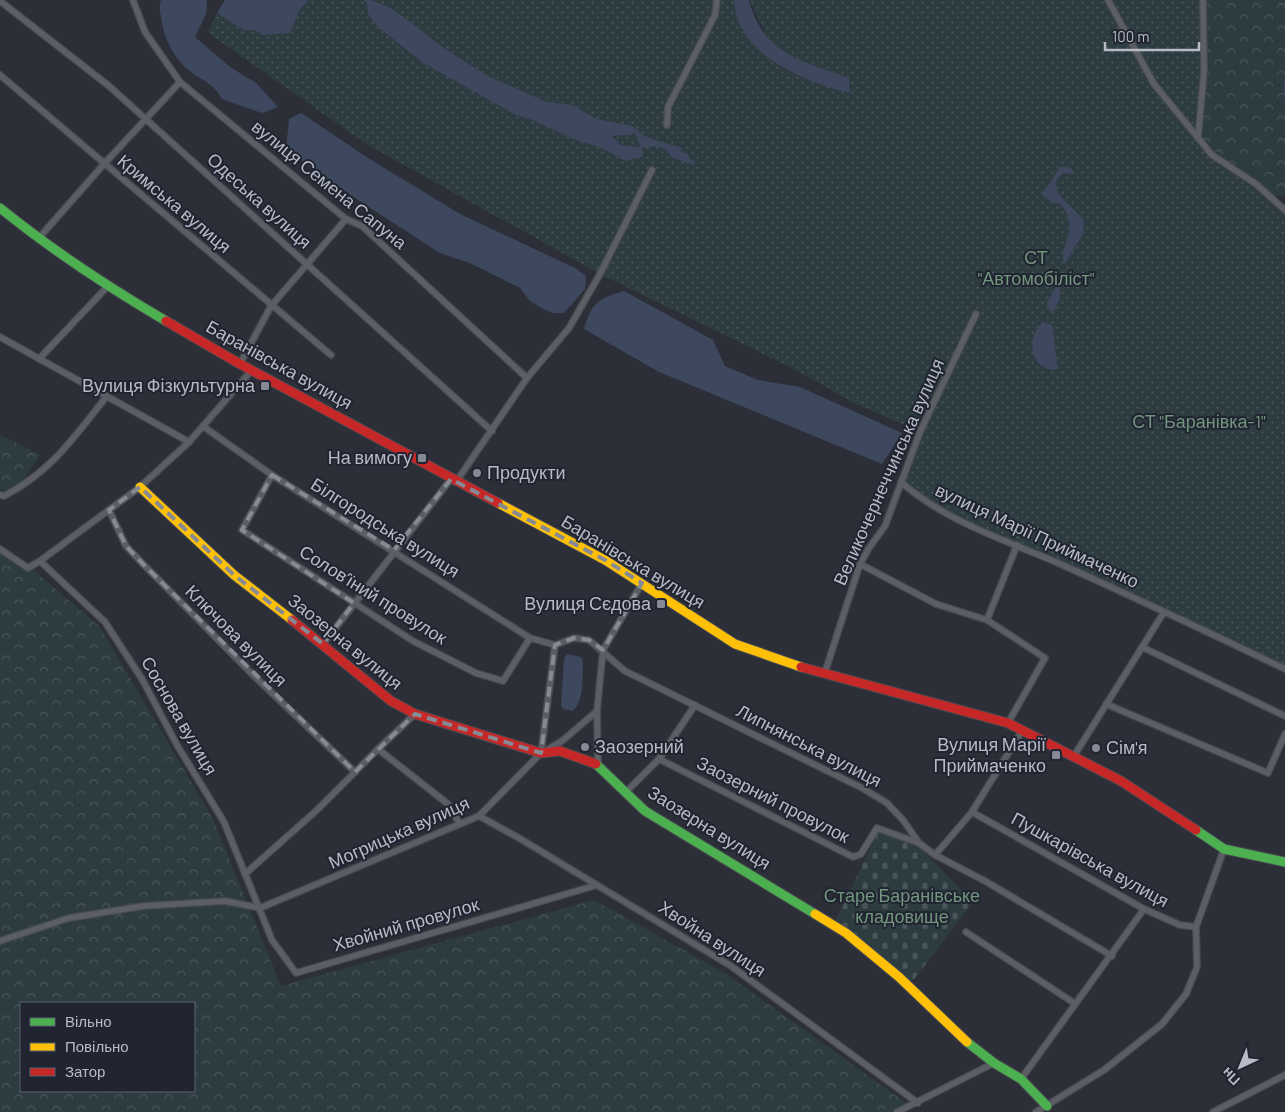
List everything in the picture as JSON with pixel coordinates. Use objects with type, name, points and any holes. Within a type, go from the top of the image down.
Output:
[{"type":"main road","name":"Баранівська вулиця","points":[[0,208],[38,239],[106,287],[240,364],[605,560],[735,644],[781,662],[825,672],[1008,723],[1074,756],[1153,800],[1224,849],[1285,862]]},
{"type":"main road","name":"Заозерна вулиця","points":[[140,487],[234,575],[323,644],[391,701],[416,714],[541,753],[560,751],[598,765],[645,811],[846,933],[899,977],[958,1035],[994,1063],[1021,1079],[1047,1106]]},
{"type":"street","name":"вулиця Семена Сапуна","points":[[133,0],[145,32],[180,82],[346,220],[362,226],[527,378]]},
{"type":"street","points":[[667,125],[668,107],[715,15],[717,0]]},
{"type":"street","points":[[1108,0],[1154,84],[1212,155],[1256,184],[1285,210]]},
{"type":"street","points":[[1198,138],[1204,72],[1203,0]]},
{"type":"street","name":"Одеська вулиця","points":[[0,1],[109,86],[492,431]]},
{"type":"street","name":"Кримська вулиця","points":[[0,75],[270,306],[331,355]]},
{"type":"street","points":[[38,239],[180,82]]},
{"type":"street","points":[[323,644],[394,550],[454,480],[492,431],[527,378],[569,328],[600,274],[652,170]]},
{"type":"street","points":[[240,364],[270,306],[346,220]]},
{"type":"street","points":[[39,359],[106,287]]},
{"type":"street","name":"Великочернеччинська вулиця","points":[[825,672],[860,564],[868,548],[885,526],[920,432],[976,314]]},
{"type":"street","points":[[0,337],[189,442]]},
{"type":"street","points":[[0,549],[28,568],[40,561],[140,487],[189,442],[252,370]]},
{"type":"street","points":[[0,495],[4,496],[28,482],[54,461],[107,396]]},
{"type":"street","name":"Білгородська вулиця","points":[[204,426],[272,475],[394,550],[530,638],[555,645]]},
{"type":"street","name":"Соловʼїний провулок","points":[[272,475],[242,530],[413,641],[476,673],[503,681],[530,638]]},
{"type":"street","name":"вулиця Марії Приймаченко","points":[[901,482],[919,497],[951,516],[1285,668]]},
{"type":"street","name":"Ключова вулиця","points":[[109,510],[126,546],[253,675],[355,772]]},
{"type":"street","points":[[987,620],[1017,545]]},
{"type":"street","name":"Соснова вулиця","points":[[40,561],[105,622],[142,679],[177,745],[224,822],[260,908]]},
{"type":"street","points":[[860,564],[936,604],[987,620],[1045,658],[1008,723]]},
{"type":"street","points":[[598,765],[597,711],[603,650],[642,583]]},
{"type":"street","points":[[1074,756],[1164,612]]},
{"type":"street","name":"Липнянська вулиця","points":[[555,645],[574,638],[589,640],[603,650],[625,671],[878,798],[903,820],[919,843],[935,855],[985,881],[1112,956]]},
{"type":"street","points":[[541,753],[555,645]]},
{"type":"street","points":[[1142,647],[1285,716]]},
{"type":"street","points":[[1106,704],[1268,773],[1285,734]]},
{"type":"street","points":[[625,793],[659,759],[695,706]]},
{"type":"street","name":"Могрицька вулиця","points":[[260,908],[479,816],[541,753],[562,741],[597,711]]},
{"type":"street","points":[[245,874],[416,714]]},
{"type":"street","points":[[935,855],[972,812],[1022,731]]},
{"type":"street","points":[[378,749],[448,804],[460,824]]},
{"type":"street","name":"Заозерний провулок","points":[[659,759],[852,857],[861,854],[877,828],[919,843]]},
{"type":"street","name":"Пушкарівська вулиця","points":[[972,812],[1144,909],[1180,925],[1196,927]]},
{"type":"street","name":"Хвойна вулиця","points":[[479,816],[731,966],[918,1104]]},
{"type":"street","points":[[1036,1112],[1104,1070],[1162,1024],[1186,994],[1197,967],[1196,927],[1224,849]]},
{"type":"street","name":"Хвойний провулок","points":[[260,908],[272,940],[296,973],[597,885]]},
{"type":"street","points":[[0,941],[69,918],[144,906],[225,901],[260,908]]},
{"type":"street","points":[[1021,1079],[1074,1003],[1112,956],[1144,909]]},
{"type":"street","points":[[966,932],[1074,1003]]},
{"type":"street","points":[[897,1112],[918,1104],[994,1063]]},
{"type":"street","points":[[1213,1112],[1285,1075]]},
{"type":"highlighted area","points":[[272,475],[394,550],[451,479],[605,560],[642,583],[603,650],[589,640],[574,638],[555,645],[541,753],[415,714],[355,772],[126,546],[109,510],[140,487],[234,575],[323,644],[354,603],[242,530]]},
{"type":"green space","points":[[307,0],[363,0],[367,3],[368,14],[378,27],[423,63],[516,115],[532,120],[576,140],[602,148],[626,161],[621,145],[612,136],[631,135],[632,126],[597,119],[572,105],[547,102],[490,77],[445,49],[401,15],[370,0],[734,0],[735,11],[744,31],[766,56],[791,73],[849,93],[848,78],[784,54],[768,38],[749,0],[1203,0],[1204,72],[1198,138],[1212,155],[1256,184],[1285,210],[1285,669],[951,515],[901,482],[919,431],[856,404],[790,367],[600,274],[368,145],[208,33],[217,13],[244,30],[255,30],[262,35],[290,33],[300,9]]},
{"type":"green space","points":[[1203,0],[1285,0],[1285,195],[1270,197],[1212,155],[1198,138]]},
{"type":"green space","points":[[0,435],[40,455],[14,493],[0,489]]},
{"type":"green space","points":[[0,546],[36,572],[100,627],[213,819],[281,986],[594,900],[725,973],[909,1105],[891,1112],[0,1112]]},
{"type":"green space","name":"Старе Баранівське кладовище","points":[[878,832],[918,846],[973,902],[912,982],[835,922]]},
{"type":"water","points":[[161,0],[207,0],[206,14],[195,37],[230,67],[256,83],[278,107],[262,113],[222,99],[211,86],[185,67],[172,50],[163,30],[160,11]]},
{"type":"water","points":[[225,0],[307,0],[307,2],[300,9],[290,33],[262,35],[255,30],[244,30],[217,13]]},
{"type":"water","points":[[363,0],[370,0],[389,7],[445,49],[490,77],[547,102],[572,105],[597,119],[632,126],[645,137],[682,148],[681,152],[688,154],[688,158],[696,162],[693,165],[671,157],[666,150],[655,147],[642,148],[642,157],[625,161],[602,148],[576,140],[532,120],[516,115],[423,63],[378,27],[368,14],[367,3]],"holes":[[[634,131],[641,148],[621,145],[612,136],[631,135]]]},
{"type":"water","points":[[734,0],[749,0],[755,18],[764,33],[787,53],[849,78],[850,93],[813,82],[776,63],[760,51],[747,36],[738,19]]},
{"type":"water","points":[[301,113],[368,158],[460,214],[575,268],[586,276],[585,289],[564,313],[552,313],[530,301],[520,288],[470,263],[440,253],[364,204],[286,150],[289,119]]},
{"type":"water","points":[[1060,167],[1070,167],[1073,171],[1071,174],[1064,173],[1057,179],[1058,192],[1084,221],[1083,234],[1065,264],[1063,252],[1069,229],[1066,212],[1059,203],[1053,203],[1042,195]]},
{"type":"water","points":[[1060,285],[1060,299],[1053,313],[1048,309],[1047,304],[1056,286]]},
{"type":"water","points":[[624,291],[713,340],[725,366],[758,380],[800,387],[902,433],[882,464],[659,372],[584,329],[593,307],[597,303],[602,299]]},
{"type":"water","points":[[1043,322],[1052,325],[1057,370],[1048,369],[1041,365],[1033,352],[1034,336],[1037,328]]},
{"type":"water","points":[[567,654],[581,657],[583,660],[581,694],[573,711],[564,709],[561,706],[564,659]]},
{"type":"waterway","points":[[1285,81],[1285,96]]},
{"type":"traffic: fast","points":[[0,208],[81,268],[166,321]]},
{"type":"traffic: fast","points":[[596,764],[645,811],[815,914]]},
{"type":"traffic: fast","points":[[1196,830],[1224,849],[1285,862]]},
{"type":"traffic: fast","points":[[967,1042],[994,1063],[1021,1079],[1047,1106]]},
{"type":"traffic: slow","points":[[140,487],[234,575],[292,620]]},
{"type":"traffic: slow","points":[[498,503],[605,560],[735,644],[801,667]]},
{"type":"traffic: slow","points":[[815,914],[846,933],[899,977],[967,1042]]},
{"type":"traffic: jam","points":[[166,321],[240,364],[498,503]]},
{"type":"traffic: jam","points":[[292,620],[391,701],[415,714],[541,753],[560,751],[596,764]]},
{"type":"traffic: jam","points":[[801,667],[1008,723],[1121,781],[1196,830]]},
{"type":"place","name":"Вулиця Фізкультурна","points":[[265,386]]},
{"type":"place","name":"На вимогу","points":[[422,458]]},
{"type":"place","name":"Продукти","points":[[477,473]]},
{"type":"place","name":"Вулиця Сєдова","points":[[661,604]]},
{"type":"place","name":"Заозерний","points":[[585,747]]},
{"type":"place","name":"Сім'я","points":[[1096,748]]},
{"type":"place","name":"Вулиця Марії Приймаченко","points":[[1056,755]]},
{"type":"park label","name":"СТ \"Автомобіліст\"","points":[[1036,268]]},
{"type":"park label","name":"СТ \"Баранівка-1\"","points":[[1199,422]]}]
